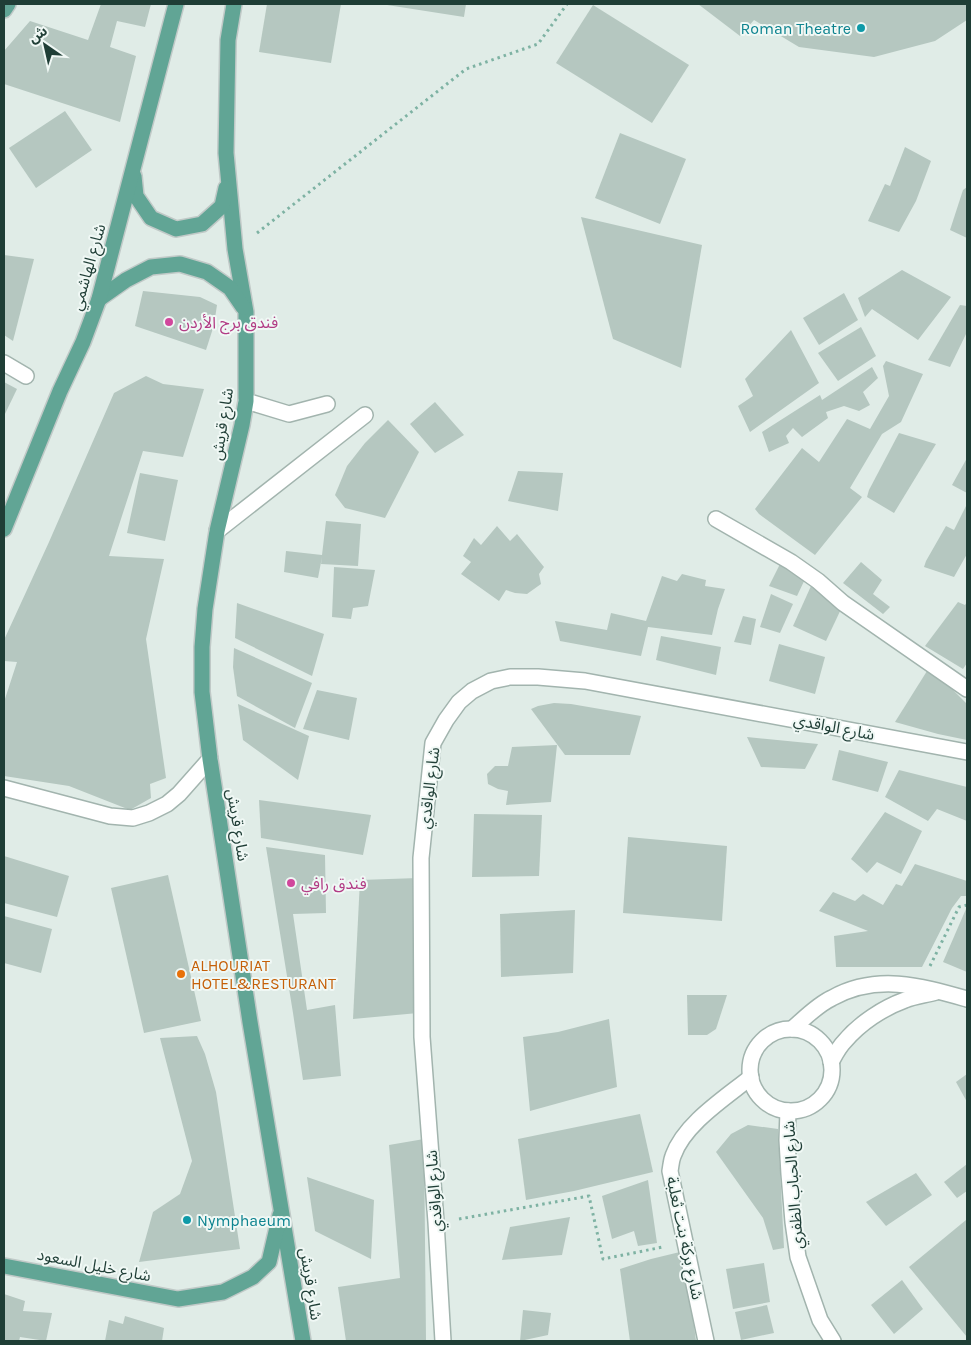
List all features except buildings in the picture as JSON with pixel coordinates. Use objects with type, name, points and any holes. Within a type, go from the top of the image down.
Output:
[{"type":"main road","points":[[4,10],[8,4]]},
{"type":"main road","name":"شارع الهاشمي","points":[[4,529],[60,390],[83,342],[99,299],[176,4]]},
{"type":"main road","points":[[234,4],[228,40],[226,153],[235,249],[246,312]]},
{"type":"main road","points":[[134,168],[136,196],[151,218],[176,228],[202,224],[222,206],[228,180]]},
{"type":"main road","points":[[99,299],[126,280],[151,267],[180,264],[207,272],[230,288],[246,312]]},
{"type":"main road","name":"شارع قريش","points":[[246,312],[246,402],[218,531],[204,609],[202,692],[210,759],[250,1022],[303,1341]]},
{"type":"main road","name":"شارع خليل السعود","points":[[4,1266],[178,1299],[223,1292],[253,1277],[269,1262],[281,1208]]},
{"type":"street","points":[[4,363],[26,376]]},
{"type":"street","points":[[246,402],[289,414],[327,404]]},
{"type":"street","points":[[218,531],[365,414]]},
{"type":"street","points":[[716,519],[791,562],[843,602],[967,689]]},
{"type":"street","name":"شارع الواقدي","points":[[443,1341],[422,1037],[421,858],[433,743],[459,702],[472,691],[491,681],[510,677],[585,681],[967,752]]},
{"type":"street","points":[[4,788],[110,816],[133,818],[167,804],[179,794],[210,759]]},
{"type":"street","points":[[792,1029],[832,998],[856,988],[883,984],[909,984],[967,999]]},
{"type":"street","points":[[831,1062],[843,1043],[870,1018],[906,1000],[940,992]]},
{"type":"street","points":[[792,1029],[810,1034],[824,1045],[831,1062],[831,1081],[822,1097],[807,1108],[788,1111],[774,1108],[754,1090],[750,1077],[751,1062],[756,1049],[766,1038],[778,1031],[792,1029]]},
{"type":"street","name":"شارع بركة بنت ثعلبة","points":[[706,1341],[670,1171],[679,1143],[700,1118],[750,1077]]},
{"type":"street","name":"شارع الحباب الظفري","points":[[788,1111],[789,1174],[798,1257],[820,1320],[833,1341]]},
{"type":"path","points":[[235,249],[466,69],[538,44],[567,4]]},
{"type":"path","points":[[920,987],[960,907],[967,904]]},
{"type":"path","points":[[436,1222],[589,1196],[603,1259],[686,1243]]},
{"type":"place","name":"Roman Theatre","points":[[861,28]]},
{"type":"place","name":"فندق برج الأردن","points":[[169,322]]},
{"type":"place","name":"فندق رافي","points":[[291,883]]},
{"type":"place","name":"ALHOURIAT HOTEL&RESTURANT","points":[[181,974]]},
{"type":"place","name":"Nymphaeum","points":[[187,1220]]}]
